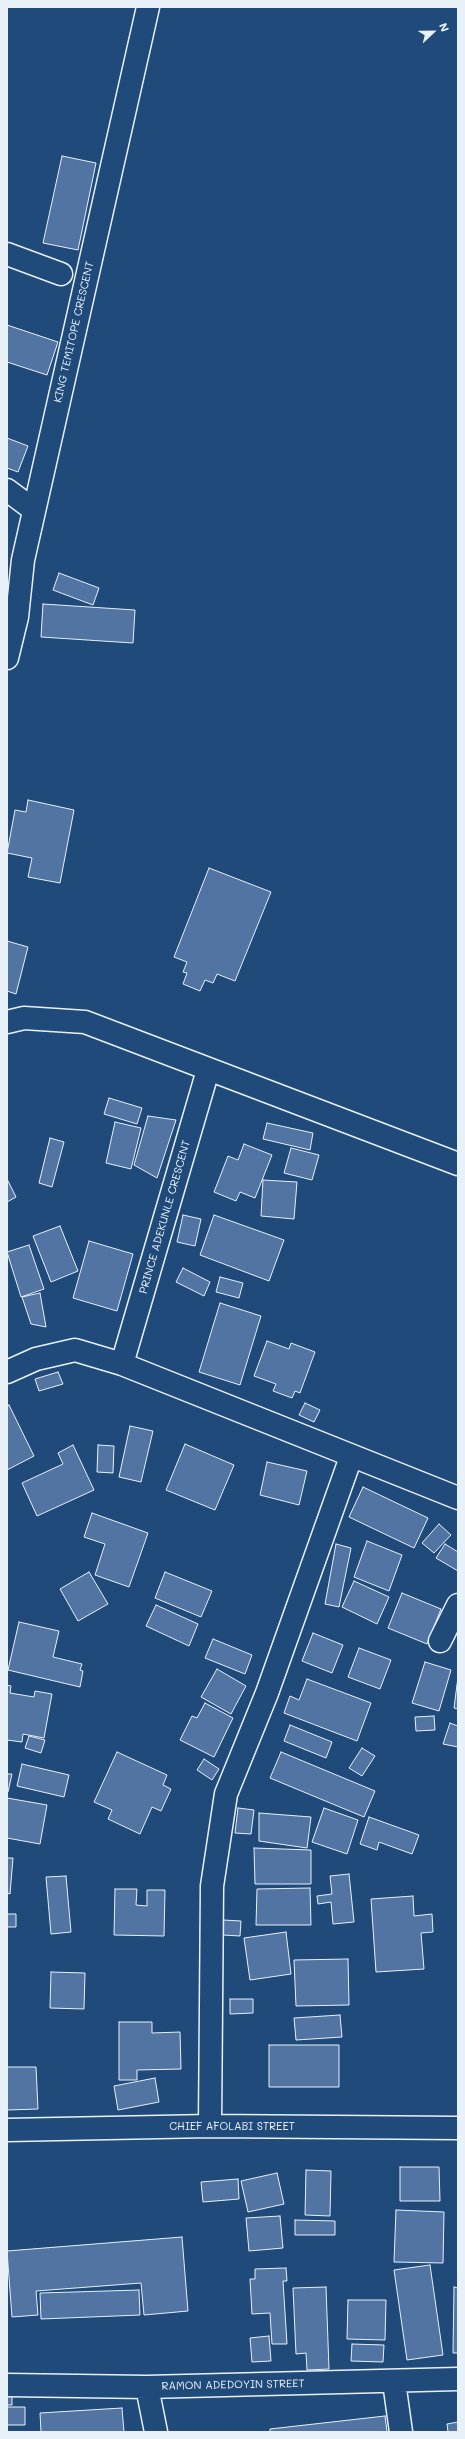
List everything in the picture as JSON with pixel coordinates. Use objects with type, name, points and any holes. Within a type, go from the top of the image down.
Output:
[{"type":"street","name":"KING TEMITOPE CRESCENT","points":[[7,658],[17,617],[23,560],[148,7]]},
{"type":"street","points":[[7,254],[61,274]]},
{"type":"street","points":[[7,490],[34,510]]},
{"type":"street","points":[[7,1022],[24,1018],[85,1022],[458,1164]]},
{"type":"street","name":"PRINCE ADEKUNLE CRESCENT","points":[[122,1364],[208,1070]]},
{"type":"street","points":[[7,1372],[36,1359],[75,1350],[122,1364],[351,1457],[458,1498]]},
{"type":"street","points":[[210,2126],[212,1886],[226,1794],[267,1693],[351,1457]]},
{"type":"street","points":[[440,1641],[458,1605]]},
{"type":"street","name":"CHIEF AFOLABI STREET","points":[[7,2130],[210,2126],[458,2128]]},
{"type":"street","name":"RAMON ADEDOYIN STREET","points":[[7,2385],[147,2387],[394,2382],[458,2379]]},
{"type":"street","points":[[394,2382],[401,2432]]},
{"type":"street","points":[[147,2387],[156,2432]]},
{"type":"building","points":[[62,156],[96,163],[78,250],[43,243]]},
{"type":"building","points":[[7,325],[58,342],[47,375],[7,362]]},
{"type":"building","points":[[7,438],[28,446],[18,472],[7,468]]},
{"type":"building","points":[[59,573],[99,588],[93,605],[53,590]]},
{"type":"building","points":[[43,604],[135,610],[133,643],[41,637]]},
{"type":"building","points":[[28,800],[74,810],[60,883],[28,877],[32,858],[7,853],[15,810],[26,812]]},
{"type":"building","points":[[209,868],[271,892],[235,981],[217,974],[213,983],[205,980],[200,991],[183,984],[187,973],[183,972],[187,962],[174,957]]},
{"type":"building","points":[[7,941],[28,947],[16,994],[7,991]]},
{"type":"building","points":[[109,1098],[142,1108],[137,1124],[104,1114]]},
{"type":"building","points":[[148,1116],[176,1120],[157,1178],[134,1165]]},
{"type":"building","points":[[115,1122],[141,1128],[131,1169],[106,1163]]},
{"type":"building","points":[[267,1123],[313,1133],[310,1150],[263,1139]]},
{"type":"building","points":[[50,1138],[64,1142],[52,1187],[39,1183]]},
{"type":"building","points":[[244,1144],[272,1155],[255,1198],[240,1192],[236,1201],[214,1192],[228,1156],[238,1160]]},
{"type":"building","points":[[291,1148],[319,1155],[312,1180],[284,1173]]},
{"type":"building","points":[[7,1179],[16,1197],[7,1202]]},
{"type":"building","points":[[263,1180],[297,1182],[294,1219],[261,1216]]},
{"type":"building","points":[[183,1215],[201,1219],[195,1246],[177,1242]]},
{"type":"building","points":[[214,1215],[284,1240],[269,1281],[200,1255]]},
{"type":"building","points":[[60,1226],[78,1271],[51,1282],[33,1236]]},
{"type":"building","points":[[89,1241],[133,1254],[117,1311],[73,1298]]},
{"type":"building","points":[[29,1245],[44,1289],[21,1297],[7,1252]]},
{"type":"building","points":[[183,1268],[210,1282],[204,1296],[176,1282]]},
{"type":"building","points":[[220,1277],[243,1283],[239,1298],[216,1292]]},
{"type":"building","points":[[40,1293],[46,1327],[31,1324],[22,1297]]},
{"type":"building","points":[[220,1303],[261,1316],[240,1385],[199,1372]]},
{"type":"building","points":[[267,1341],[289,1349],[291,1343],[315,1352],[300,1393],[295,1391],[292,1398],[273,1391],[276,1384],[254,1376]]},
{"type":"building","points":[[58,1372],[63,1384],[39,1391],[35,1379]]},
{"type":"building","points":[[305,1403],[320,1410],[314,1422],[299,1415]]},
{"type":"building","points":[[9,1405],[34,1456],[7,1470],[7,1406]]},
{"type":"building","points":[[130,1426],[153,1431],[141,1482],[119,1477]]},
{"type":"building","points":[[185,1444],[234,1465],[215,1510],[166,1490]]},
{"type":"building","points":[[73,1445],[94,1490],[37,1516],[22,1483],[63,1464],[58,1453]]},
{"type":"building","points":[[98,1445],[114,1446],[113,1473],[97,1472]]},
{"type":"building","points":[[267,1462],[307,1471],[299,1505],[260,1495]]},
{"type":"building","points":[[363,1487],[428,1518],[414,1548],[349,1517]]},
{"type":"building","points":[[92,1513],[148,1533],[129,1587],[95,1575],[105,1544],[84,1537]]},
{"type":"building","points":[[439,1524],[451,1535],[434,1553],[422,1543]]},
{"type":"building","points":[[367,1541],[402,1555],[389,1591],[354,1577]]},
{"type":"building","points":[[336,1544],[351,1548],[339,1607],[325,1604]]},
{"type":"building","points":[[445,1544],[458,1552],[458,1571],[436,1558]]},
{"type":"building","points":[[89,1572],[108,1604],[78,1621],[60,1589]]},
{"type":"building","points":[[165,1572],[212,1591],[201,1617],[155,1598]]},
{"type":"building","points":[[354,1581],[389,1597],[377,1624],[342,1607]]},
{"type":"building","points":[[402,1593],[441,1609],[427,1644],[388,1628]]},
{"type":"building","points":[[156,1605],[198,1624],[189,1646],[146,1626]]},
{"type":"building","points":[[19,1622],[59,1631],[53,1657],[82,1664],[80,1670],[83,1671],[80,1687],[8,1670]]},
{"type":"building","points":[[313,1633],[343,1645],[332,1673],[302,1661]]},
{"type":"building","points":[[213,1639],[252,1655],[245,1674],[205,1658]]},
{"type":"building","points":[[359,1648],[391,1660],[380,1689],[348,1677]]},
{"type":"building","points":[[425,1662],[451,1670],[439,1711],[412,1703]]},
{"type":"building","points":[[217,1669],[246,1686],[231,1714],[201,1697]]},
{"type":"building","points":[[458,1677],[458,1709],[454,1708]]},
{"type":"building","points":[[307,1679],[371,1703],[357,1741],[284,1713],[290,1696],[299,1700]]},
{"type":"building","points":[[7,1685],[11,1686],[10,1693],[34,1697],[35,1691],[52,1694],[44,1738],[23,1734],[22,1742],[7,1740]]},
{"type":"building","points":[[205,1703],[233,1718],[214,1757],[180,1740],[192,1716],[197,1718]]},
{"type":"building","points":[[434,1716],[435,1730],[416,1731],[415,1717]]},
{"type":"building","points":[[450,1723],[458,1726],[458,1747],[443,1744]]},
{"type":"building","points":[[290,1725],[332,1742],[326,1758],[284,1741]]},
{"type":"building","points":[[29,1736],[45,1740],[41,1753],[25,1748]]},
{"type":"building","points":[[362,1748],[375,1756],[362,1776],[349,1768]]},
{"type":"building","points":[[117,1752],[167,1775],[163,1785],[171,1789],[161,1811],[152,1807],[140,1834],[108,1819],[112,1810],[94,1802]]},
{"type":"building","points":[[281,1752],[375,1791],[364,1817],[270,1778]]},
{"type":"building","points":[[204,1759],[219,1769],[212,1780],[197,1770]]},
{"type":"building","points":[[22,1764],[69,1775],[64,1797],[17,1786]]},
{"type":"building","points":[[7,1774],[12,1774],[8,1792],[7,1792]]},
{"type":"building","points":[[7,1798],[47,1805],[40,1844],[7,1838]]},
{"type":"building","points":[[238,1808],[254,1810],[251,1834],[235,1833]]},
{"type":"building","points":[[324,1808],[358,1820],[347,1854],[312,1842]]},
{"type":"building","points":[[259,1813],[311,1817],[307,1848],[259,1841]]},
{"type":"building","points":[[369,1817],[419,1835],[412,1854],[379,1842],[377,1850],[360,1844]]},
{"type":"building","points":[[254,1848],[311,1850],[311,1884],[255,1884]]},
{"type":"building","points":[[7,1858],[13,1858],[10,1894],[7,1893]]},
{"type":"building","points":[[349,1874],[354,1922],[333,1924],[331,1902],[318,1904],[317,1896],[332,1894],[330,1876]]},
{"type":"building","points":[[66,1876],[71,1932],[51,1934],[46,1877]]},
{"type":"building","points":[[310,1888],[311,1925],[256,1925],[257,1889]]},
{"type":"building","points":[[115,1889],[137,1889],[136,1905],[147,1906],[147,1890],[165,1890],[164,1936],[114,1935]]},
{"type":"building","points":[[413,1896],[414,1916],[432,1914],[433,1932],[421,1933],[424,1969],[376,1972],[371,1899]]},
{"type":"building","points":[[7,1914],[16,1914],[16,1927],[7,1927]]},
{"type":"building","points":[[223,1920],[241,1921],[240,1936],[223,1935]]},
{"type":"building","points":[[286,1932],[291,1974],[250,1980],[244,1938]]},
{"type":"building","points":[[348,1959],[349,2005],[296,2006],[294,1960]]},
{"type":"building","points":[[51,1972],[85,1973],[84,2009],[50,2008]]},
{"type":"building","points":[[230,1999],[253,1999],[253,2013],[230,2014]]},
{"type":"building","points":[[340,2015],[342,2037],[296,2040],[294,2018]]},
{"type":"building","points":[[119,2022],[152,2022],[152,2033],[180,2032],[181,2069],[137,2070],[137,2080],[119,2080]]},
{"type":"building","points":[[269,2045],[339,2045],[339,2087],[269,2087]]},
{"type":"building","points":[[7,2067],[36,2067],[38,2109],[7,2110]]},
{"type":"building","points":[[155,2078],[159,2102],[118,2110],[114,2086]]},
{"type":"building","points":[[400,2167],[439,2167],[440,2201],[400,2201]]},
{"type":"building","points":[[306,2170],[331,2171],[330,2216],[305,2215]]},
{"type":"building","points":[[277,2173],[284,2204],[248,2212],[241,2181]]},
{"type":"building","points":[[238,2179],[239,2199],[203,2202],[201,2182]]},
{"type":"building","points":[[396,2210],[444,2212],[443,2263],[394,2262]]},
{"type":"building","points":[[280,2216],[283,2248],[249,2251],[246,2218]]},
{"type":"building","points":[[295,2220],[335,2221],[335,2235],[295,2235]]},
{"type":"building","points":[[182,2237],[188,2311],[144,2315],[141,2283],[36,2291],[38,2315],[12,2317],[7,2251]]},
{"type":"building","points":[[430,2265],[443,2355],[407,2360],[394,2270]]},
{"type":"building","points":[[286,2268],[287,2281],[283,2281],[287,2344],[272,2344],[270,2313],[252,2314],[250,2279],[255,2279],[255,2269]]},
{"type":"building","points":[[326,2287],[329,2369],[307,2370],[306,2353],[296,2354],[293,2288]]},
{"type":"building","points":[[454,2287],[458,2288],[458,2353],[453,2353]]},
{"type":"building","points":[[139,2290],[140,2315],[41,2319],[40,2293]]},
{"type":"building","points":[[348,2300],[386,2300],[385,2340],[347,2339]]},
{"type":"building","points":[[269,2336],[271,2361],[252,2362],[250,2338]]},
{"type":"building","points":[[352,2344],[384,2345],[383,2362],[351,2361]]},
{"type":"building","points":[[7,2393],[12,2393],[12,2405],[7,2405]]},
{"type":"building","points":[[7,2407],[25,2407],[25,2425],[7,2425]]},
{"type":"building","points":[[122,2408],[124,2432],[41,2432],[40,2413]]},
{"type":"building","points":[[385,2416],[387,2432],[270,2432],[270,2429]]},
{"type":"building","points":[[458,2422],[458,2432],[448,2432],[447,2424]]}]
